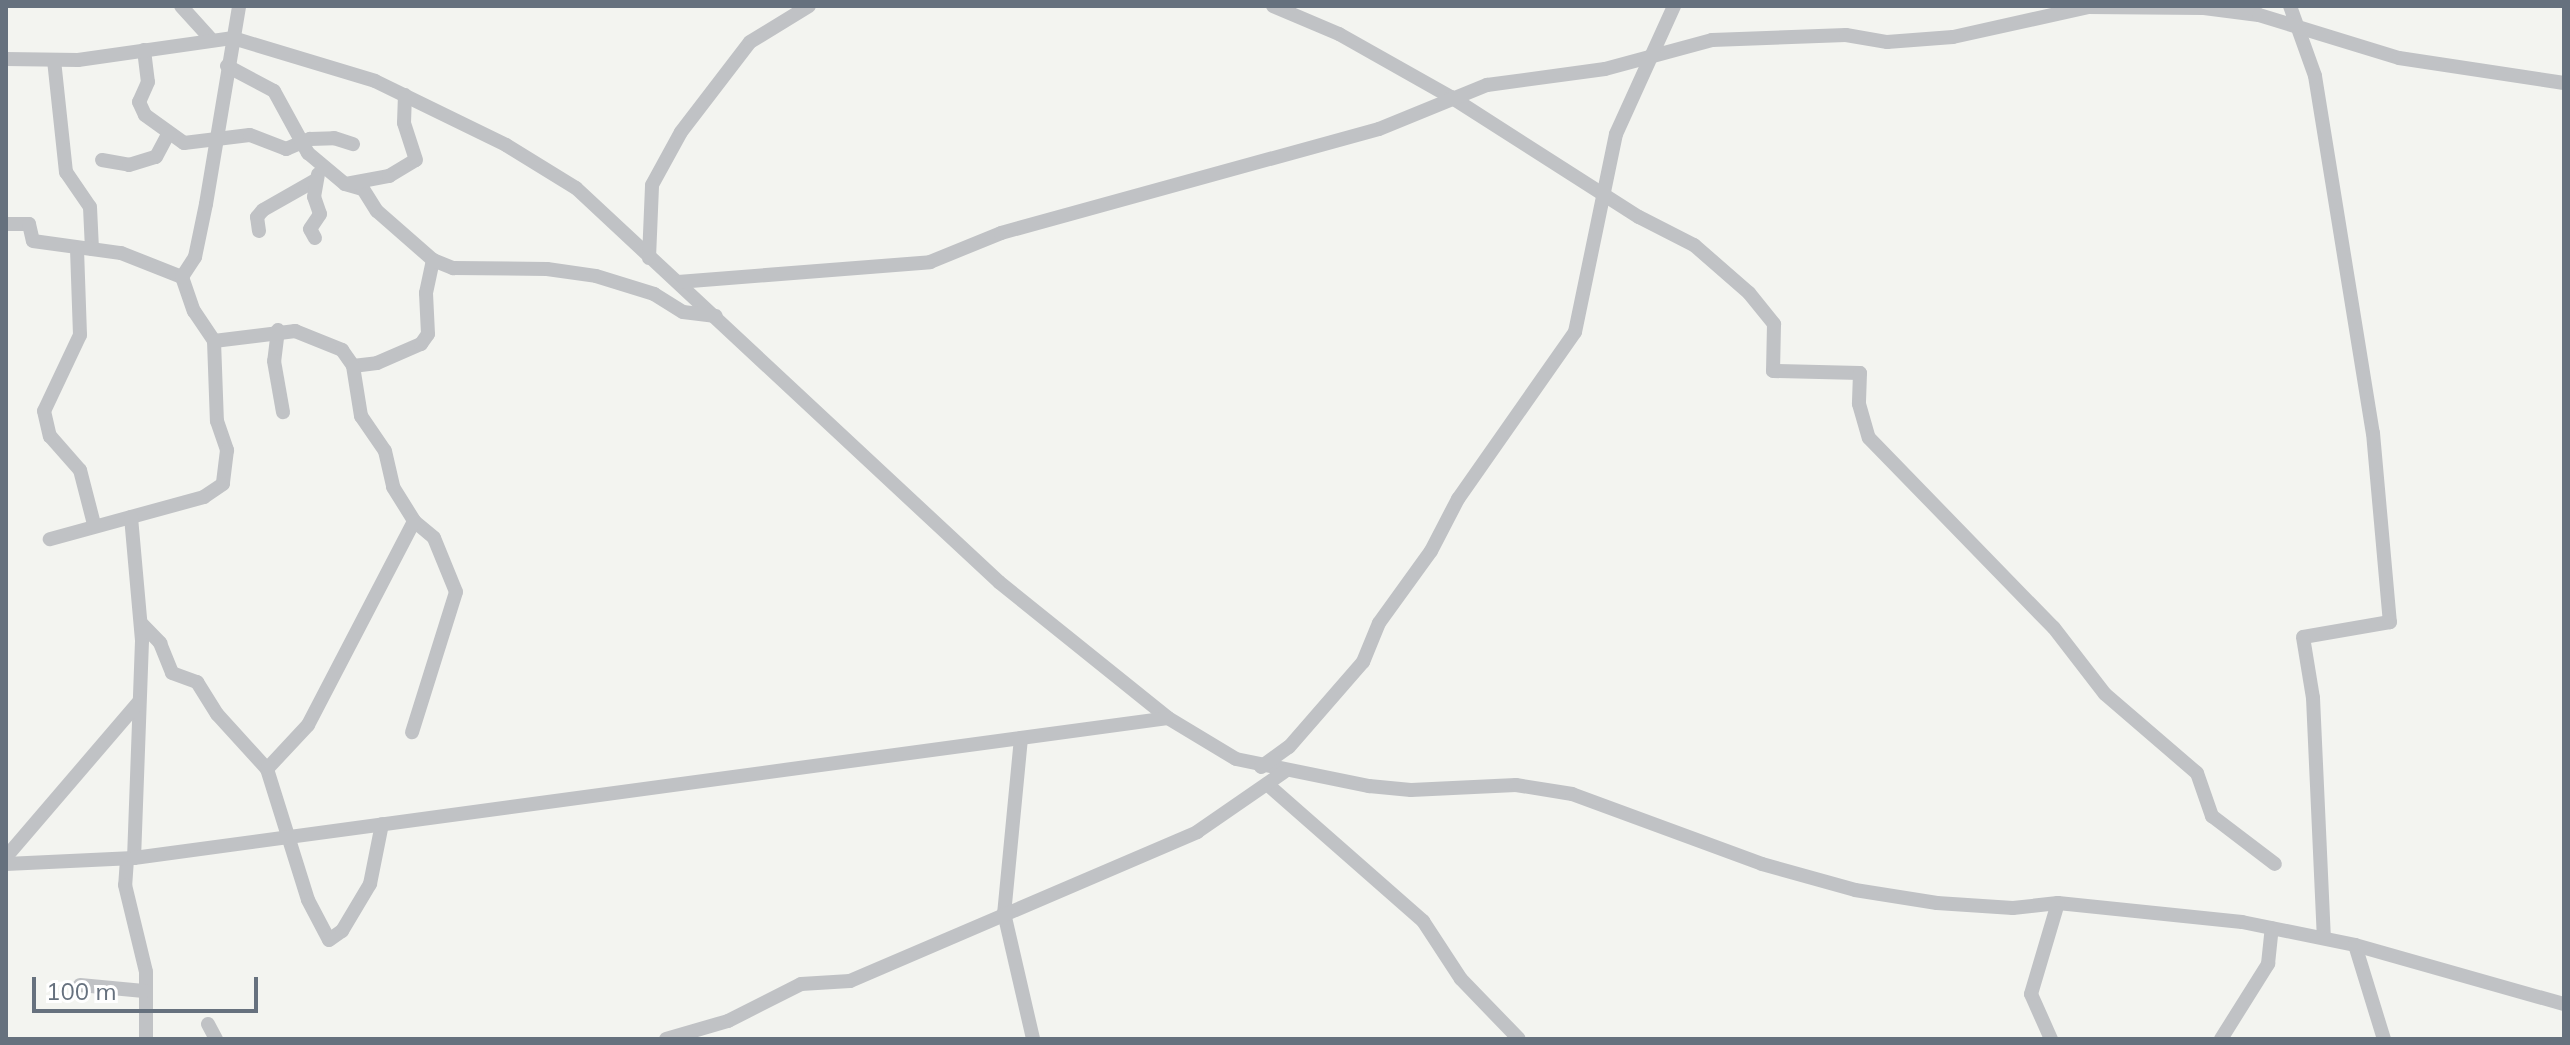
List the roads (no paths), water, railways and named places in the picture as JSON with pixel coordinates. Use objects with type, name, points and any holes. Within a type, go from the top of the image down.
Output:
[{"type":"street","points":[[181,6],[210,38]]},
{"type":"street","points":[[182,277],[195,257],[239,6]]},
{"type":"street","points":[[1273,6],[1339,34],[1451,97],[1603,193],[1694,245],[1749,293],[1774,324],[1773,371],[1860,373],[1859,404],[1869,438],[2054,628],[2105,694],[2197,773],[2212,816],[2275,864]]},
{"type":"street","points":[[1261,767],[1289,747],[1363,662],[1379,623],[1431,551],[1458,499],[1575,332],[1616,134],[1674,6]]},
{"type":"street","points":[[2290,6],[2315,76],[2373,433],[2390,622],[2303,637],[2313,698],[2324,938]]},
{"type":"street","points":[[649,258],[652,185],[681,132],[750,42],[810,7]]},
{"type":"street","points":[[678,282],[930,262],[1001,233],[1379,129],[1451,97],[1487,85],[1605,69],[1712,40],[1846,35],[1887,42],[1953,37],[2088,7],[2204,8],[2295,26],[2399,58],[2564,83]]},
{"type":"street","points":[[6,59],[54,60],[144,50],[210,38],[233,38],[312,59],[405,95],[506,145],[576,188],[999,582],[1168,718],[1215,749],[1261,767],[1411,790],[1516,785],[1558,792],[1762,864],[1855,890],[2013,908],[2058,903],[2272,928],[2355,945],[2564,1004]]},
{"type":"street","points":[[144,50],[148,82],[139,102],[145,115],[168,134],[194,145],[250,135],[279,148],[303,145],[310,139],[334,138],[353,144]]},
{"type":"street","points":[[54,60],[66,172],[90,207],[84,249],[80,335],[44,411],[50,436],[80,470],[94,524]]},
{"type":"street","points":[[227,66],[274,91],[303,145],[321,166],[345,184],[363,189],[377,211],[433,260],[453,268],[547,269],[596,276],[654,294],[683,312],[716,316]]},
{"type":"street","points":[[345,184],[389,176],[416,160],[404,123],[405,95]]},
{"type":"street","points":[[102,160],[129,165],[156,157],[168,134]]},
{"type":"street","points":[[315,238],[310,229],[320,214],[314,181],[321,166]]},
{"type":"street","points":[[259,231],[257,217],[263,210],[314,181]]},
{"type":"street","points":[[6,224],[29,224],[33,241],[121,253],[182,277],[194,311],[214,341],[217,421],[227,450],[223,484],[204,497],[94,524],[50,539]]},
{"type":"street","points":[[353,366],[377,363],[421,344],[428,334],[426,293],[433,260]]},
{"type":"street","points":[[214,341],[278,330],[308,333],[330,343],[353,366],[361,416],[385,451],[393,487],[414,521],[434,538],[456,592],[412,732]]},
{"type":"street","points":[[278,330],[274,361],[283,412]]},
{"type":"street","points":[[131,517],[141,623],[130,858],[125,885],[137,919],[146,1039]]},
{"type":"street","points":[[267,769],[308,725],[414,521]]},
{"type":"street","points":[[141,623],[160,643],[172,673],[197,682],[217,714],[267,769],[286,837],[329,940],[342,931],[370,884],[382,824]]},
{"type":"street","points":[[9,848],[138,703]]},
{"type":"street","points":[[6,864],[130,858],[1168,718]]},
{"type":"street","points":[[1021,738],[1004,913],[1033,1039]]},
{"type":"street","points":[[666,1039],[728,1021],[801,984],[850,981],[1197,832],[1284,772]]},
{"type":"street","points":[[1267,784],[1423,921],[1461,979],[1519,1039]]},
{"type":"street","points":[[2051,1039],[2031,994],[2058,903]]},
{"type":"street","points":[[2221,1039],[2268,964],[2272,928]]},
{"type":"street","points":[[2355,945],[2384,1038]]},
{"type":"street","points":[[80,985],[144,991]]},
{"type":"street","points":[[208,1024],[216,1039]]}]
